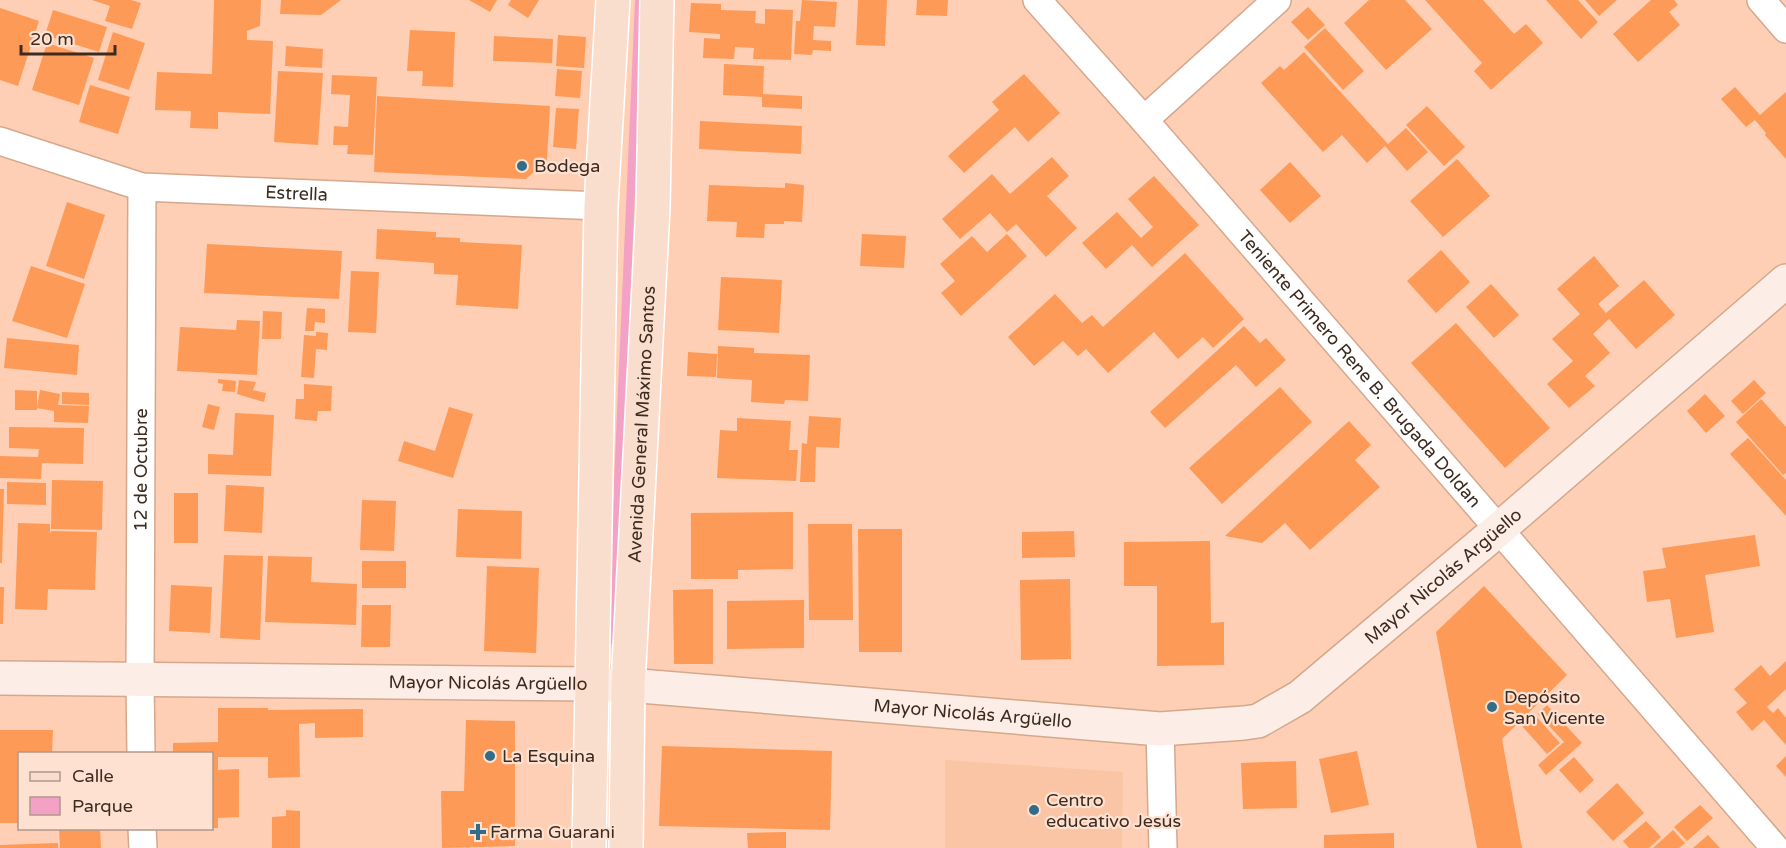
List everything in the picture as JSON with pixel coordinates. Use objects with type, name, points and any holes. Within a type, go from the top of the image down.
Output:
[{"type":"main road","points":[[589,848],[601,206],[613,0]]},
{"type":"main road","name":"Avenida General Máximo Santos","points":[[626,848],[628,685],[653,208],[657,0]]},
{"type":"street","name":"Teniente Primero Rene B. Brugada Doldan","points":[[1037,0],[1144,120],[1775,848]]},
{"type":"street","points":[[1144,120],[1277,0]]},
{"type":"street","points":[[1761,0],[1786,29]]},
{"type":"street","name":"Estrella","points":[[0,141],[142,187],[601,206]]},
{"type":"street","name":"12 de Octubre","points":[[141,752],[142,187]]},
{"type":"street","name":"Mayor Nicolás Argüello","points":[[0,678],[628,685],[1160,729],[1258,720],[1300,697],[1498,530],[1786,281]]},
{"type":"street","points":[[1160,729],[1163,848]]},
{"type":"street","points":[[142,830],[143,848]]},
{"type":"shaded area","name":"Centro educativo Jesús","points":[[945,760],[1123,772],[1122,848],[945,848]]},
{"type":"green space","points":[[635,0],[643,0],[616,643],[610,645],[607,642]]},
{"type":"building","points":[[92,0],[131,0],[141,3],[132,29],[105,21],[110,6]]},
{"type":"building","points":[[214,0],[261,0],[260,26],[247,31],[247,40],[273,41],[270,114],[218,112],[218,129],[190,128],[191,111],[155,110],[157,72],[212,74]]},
{"type":"building","points":[[281,0],[341,0],[321,15],[280,14]]},
{"type":"building","points":[[469,0],[497,0],[490,12]]},
{"type":"building","points":[[511,0],[539,0],[528,18],[508,5]]},
{"type":"building","points":[[802,0],[837,2],[835,27],[814,26],[813,40],[831,41],[831,51],[813,50],[812,55],[794,54],[796,21],[800,21]]},
{"type":"building","points":[[858,0],[887,0],[885,46],[856,45]]},
{"type":"building","points":[[917,0],[948,0],[947,16],[916,15]]},
{"type":"building","points":[[1369,0],[1405,0],[1432,29],[1386,70],[1344,23]]},
{"type":"building","points":[[1425,0],[1483,0],[1514,34],[1526,24],[1543,43],[1491,90],[1474,71],[1482,63]]},
{"type":"building","points":[[1546,0],[1578,0],[1598,22],[1581,39]]},
{"type":"building","points":[[1585,0],[1617,0],[1599,16]]},
{"type":"building","points":[[1651,0],[1674,0],[1678,5],[1669,12],[1680,25],[1638,62],[1613,34]]},
{"type":"building","points":[[691,3],[721,4],[721,10],[756,11],[755,23],[765,24],[765,9],[793,10],[791,60],[753,59],[754,48],[735,47],[734,59],[703,58],[704,38],[720,39],[720,34],[689,32]]},
{"type":"building","points":[[1308,7],[1325,25],[1308,40],[1291,22]]},
{"type":"building","points":[[0,8],[39,21],[18,86],[0,80]]},
{"type":"building","points":[[53,10],[107,27],[99,52],[45,35]]},
{"type":"building","points":[[1325,28],[1364,71],[1343,90],[1304,47]]},
{"type":"building","points":[[410,30],[455,32],[453,87],[422,86],[423,71],[407,71]]},
{"type":"building","points":[[113,32],[145,43],[129,90],[98,80]]},
{"type":"building","points":[[558,35],[586,37],[584,68],[556,66]]},
{"type":"building","points":[[494,36],[553,39],[552,63],[493,61]]},
{"type":"building","points":[[47,43],[94,58],[79,105],[32,90]]},
{"type":"building","points":[[286,46],[323,49],[322,68],[285,66]]},
{"type":"building","points":[[1304,52],[1388,144],[1406,128],[1428,152],[1407,171],[1385,146],[1367,163],[1342,135],[1323,152],[1261,83],[1280,66],[1284,70]]},
{"type":"building","points":[[724,64],[764,66],[763,94],[802,96],[802,109],[762,107],[762,97],[723,95]]},
{"type":"building","points":[[557,69],[582,71],[580,98],[555,96]]},
{"type":"building","points":[[278,71],[323,73],[318,145],[274,142]]},
{"type":"building","points":[[1024,74],[1060,113],[1028,142],[1015,127],[964,173],[948,156],[999,110],[992,102]]},
{"type":"building","points":[[332,75],[377,77],[373,155],[347,154],[348,145],[333,145],[334,126],[348,127],[350,95],[331,94]]},
{"type":"building","points":[[90,85],[130,97],[118,134],[79,122]]},
{"type":"building","points":[[1735,87],[1760,115],[1786,92],[1786,159],[1755,120],[1746,127],[1721,99]]},
{"type":"building","points":[[377,96],[550,106],[547,160],[526,179],[374,172]]},
{"type":"building","points":[[1427,106],[1465,147],[1444,166],[1406,125]]},
{"type":"building","points":[[556,108],[579,109],[576,149],[553,147]]},
{"type":"building","points":[[700,121],[802,126],[801,154],[699,149]]},
{"type":"building","points":[[1052,157],[1069,176],[1047,196],[1077,228],[1046,257],[1016,224],[1007,232],[990,213],[960,239],[942,219],[992,174],[1010,194]]},
{"type":"building","points":[[1457,159],[1490,196],[1443,237],[1410,201]]},
{"type":"building","points":[[1290,162],[1321,196],[1290,223],[1260,190]]},
{"type":"building","points":[[1154,176],[1199,225],[1152,267],[1132,245],[1106,269],[1082,243],[1117,212],[1141,238],[1153,227],[1128,199]]},
{"type":"building","points":[[785,183],[804,185],[802,222],[784,221],[784,224],[765,224],[764,238],[736,237],[737,222],[707,221],[709,185],[785,188]]},
{"type":"building","points":[[67,202],[105,215],[84,279],[46,266]]},
{"type":"building","points":[[377,229],[436,232],[436,237],[460,238],[460,242],[522,245],[518,309],[456,305],[458,275],[434,274],[434,263],[376,259]]},
{"type":"building","points":[[862,234],[906,236],[904,268],[860,266]]},
{"type":"building","points":[[1007,234],[1027,256],[961,316],[941,293],[955,281],[940,264],[972,236],[987,252]]},
{"type":"building","points":[[207,244],[342,251],[339,299],[204,293]]},
{"type":"building","points":[[1441,250],[1470,282],[1436,313],[1407,281]]},
{"type":"building","points":[[1185,253],[1244,319],[1213,348],[1203,337],[1178,359],[1154,332],[1108,373],[1086,349],[1078,356],[1063,341],[1034,366],[1008,337],[1055,294],[1082,323],[1092,315],[1103,327]]},
{"type":"building","points":[[1594,256],[1619,286],[1598,304],[1606,313],[1644,280],[1675,315],[1636,349],[1609,319],[1593,334],[1610,353],[1585,376],[1595,386],[1569,408],[1547,384],[1573,361],[1552,339],[1580,314],[1557,289]]},
{"type":"building","points":[[31,266],[85,284],[67,338],[12,321]]},
{"type":"building","points":[[351,271],[379,272],[376,333],[348,332]]},
{"type":"building","points":[[721,277],[782,280],[779,333],[718,330]]},
{"type":"building","points":[[1491,284],[1519,315],[1494,338],[1466,307]]},
{"type":"building","points":[[307,308],[325,309],[325,323],[315,322],[314,331],[305,331]]},
{"type":"building","points":[[263,311],[282,312],[281,339],[262,339]]},
{"type":"building","points":[[237,320],[260,321],[257,375],[177,371],[180,327],[236,330]]},
{"type":"building","points":[[1456,323],[1550,428],[1505,468],[1411,363]]},
{"type":"building","points":[[1244,326],[1260,343],[1266,338],[1286,360],[1256,387],[1236,365],[1165,428],[1150,412]]},
{"type":"building","points":[[316,332],[328,333],[327,350],[316,349],[314,378],[301,377],[304,335],[316,336]]},
{"type":"building","points":[[7,338],[79,345],[77,375],[4,368]]},
{"type":"building","points":[[718,346],[754,348],[754,353],[810,355],[808,401],[785,400],[784,404],[751,402],[752,380],[717,378]]},
{"type":"building","points":[[688,352],[717,354],[716,377],[687,376]]},
{"type":"building","points":[[218,379],[236,381],[235,392],[222,391],[223,384],[218,383]]},
{"type":"building","points":[[239,380],[256,382],[253,390],[266,393],[264,402],[237,394]]},
{"type":"building","points":[[1754,380],[1766,393],[1743,414],[1731,401]]},
{"type":"building","points":[[304,384],[332,386],[331,411],[318,411],[317,421],[295,419],[296,399],[304,399]]},
{"type":"building","points":[[1280,387],[1312,422],[1222,504],[1189,468]]},
{"type":"building","points":[[15,390],[37,391],[37,410],[15,410]]},
{"type":"building","points":[[40,390],[60,394],[58,405],[89,406],[88,423],[54,422],[54,411],[37,408]]},
{"type":"building","points":[[62,392],[89,393],[89,405],[62,404]]},
{"type":"building","points":[[1705,394],[1725,416],[1706,433],[1687,411]]},
{"type":"building","points":[[1761,399],[1786,427],[1786,473],[1783,475],[1736,422]]},
{"type":"building","points":[[208,404],[220,407],[214,430],[202,427]]},
{"type":"building","points":[[449,407],[473,414],[453,478],[398,461],[404,441],[435,451]]},
{"type":"building","points":[[235,413],[274,415],[271,476],[208,474],[208,454],[233,455]]},
{"type":"building","points":[[809,416],[841,418],[839,448],[816,447],[815,482],[800,482],[802,443],[807,444]]},
{"type":"building","points":[[737,418],[791,421],[789,450],[798,450],[796,481],[717,478],[720,430],[737,431]]},
{"type":"building","points":[[1349,421],[1371,445],[1355,460],[1380,487],[1310,550],[1285,523],[1262,543],[1225,536]]},
{"type":"building","points":[[9,427],[84,428],[83,464],[42,463],[41,479],[0,478],[0,456],[38,457],[39,449],[9,448]]},
{"type":"building","points":[[1748,438],[1786,480],[1786,516],[1730,454]]},
{"type":"building","points":[[52,480],[103,481],[102,530],[51,529]]},
{"type":"building","points":[[7,482],[46,483],[46,505],[7,504]]},
{"type":"building","points":[[226,485],[264,487],[262,533],[224,531]]},
{"type":"building","points":[[0,489],[4,489],[2,563],[0,563]]},
{"type":"building","points":[[174,493],[198,493],[198,543],[174,543]]},
{"type":"building","points":[[362,500],[396,501],[394,551],[360,550]]},
{"type":"building","points":[[458,509],[522,511],[521,559],[456,557]]},
{"type":"building","points":[[793,512],[793,569],[738,570],[738,579],[691,579],[691,513]]},
{"type":"building","points":[[18,523],[50,524],[50,534],[51,531],[97,532],[95,590],[48,589],[47,610],[15,609]]},
{"type":"building","points":[[808,524],[852,524],[853,620],[809,620]]},
{"type":"building","points":[[858,529],[902,529],[902,652],[859,652]]},
{"type":"building","points":[[1074,531],[1075,557],[1022,558],[1022,532]]},
{"type":"building","points":[[1755,535],[1760,566],[1705,575],[1714,632],[1676,638],[1670,599],[1647,602],[1643,571],[1666,568],[1662,548]]},
{"type":"building","points":[[1210,541],[1211,623],[1224,622],[1224,665],[1157,666],[1157,586],[1124,586],[1124,542]]},
{"type":"building","points":[[224,555],[263,556],[260,640],[220,638]]},
{"type":"building","points":[[268,556],[312,557],[311,582],[357,584],[356,625],[265,622]]},
{"type":"building","points":[[362,561],[406,561],[406,588],[362,588]]},
{"type":"building","points":[[487,566],[539,568],[536,653],[484,651]]},
{"type":"building","points":[[1070,579],[1071,659],[1021,660],[1020,580]]},
{"type":"building","points":[[171,585],[212,587],[210,633],[169,631]]},
{"type":"building","name":"Depósito San Vicente","points":[[1484,586],[1567,675],[1502,739],[1522,848],[1477,848],[1436,632]]},
{"type":"building","points":[[0,587],[4,587],[3,624],[0,624]]},
{"type":"building","points":[[713,589],[713,664],[674,664],[673,590]]},
{"type":"building","points":[[804,600],[804,648],[727,649],[727,601]]},
{"type":"building","points":[[362,605],[391,605],[390,647],[361,647]]},
{"type":"building","points":[[1786,661],[1786,689],[1767,707],[1773,713],[1778,708],[1786,718],[1786,745],[1764,720],[1752,731],[1736,712],[1747,703],[1734,689],[1761,665],[1770,676]]},
{"type":"building","points":[[1547,705],[1582,743],[1546,775],[1538,765],[1564,742],[1538,714]]},
{"type":"building","points":[[218,708],[363,709],[363,737],[315,738],[315,723],[299,724],[300,777],[268,778],[268,757],[218,757],[218,770],[239,769],[239,817],[218,818],[218,828],[213,828],[213,752],[173,752],[173,743],[218,742]]},
{"type":"building","points":[[1535,715],[1560,743],[1547,754],[1522,726]]},
{"type":"building","points":[[466,720],[515,721],[515,846],[442,848],[441,791],[464,791]]},
{"type":"building","points":[[0,730],[53,730],[52,752],[18,752],[18,823],[0,823]]},
{"type":"building","points":[[662,746],[832,751],[830,830],[659,826]]},
{"type":"building","points":[[1357,751],[1369,805],[1331,813],[1319,759]]},
{"type":"building","points":[[1786,756],[1786,777],[1776,766]]},
{"type":"building","points":[[1574,757],[1594,780],[1580,793],[1559,770]]},
{"type":"building","points":[[1296,761],[1297,808],[1243,809],[1241,763]]},
{"type":"building","points":[[1617,783],[1644,813],[1613,841],[1586,812]]},
{"type":"building","points":[[1700,805],[1713,818],[1687,841],[1674,827]]},
{"type":"building","points":[[286,810],[300,811],[300,848],[272,848],[272,817],[286,816]]},
{"type":"building","points":[[1646,821],[1661,837],[1649,848],[1629,848],[1623,841]]},
{"type":"building","points":[[59,830],[100,830],[101,848],[60,848]]},
{"type":"building","points":[[1673,830],[1685,843],[1679,848],[1653,848]]},
{"type":"building","points":[[786,832],[786,848],[748,848],[747,833]]},
{"type":"building","points":[[1394,833],[1394,848],[1324,848],[1324,835]]},
{"type":"building","points":[[1708,835],[1720,848],[1693,848]]},
{"type":"building","points":[[58,843],[58,848],[0,848],[0,845]]},
{"type":"place","name":"Bodega","points":[[522,166]]},
{"type":"place","name":"Depósito San Vicente","points":[[1492,707]]},
{"type":"place","name":"La Esquina","points":[[490,756]]},
{"type":"place","name":"Centro educativo Jesús","points":[[1034,810]]},
{"type":"place","name":"Farma Guarani","points":[[478,832]]}]
